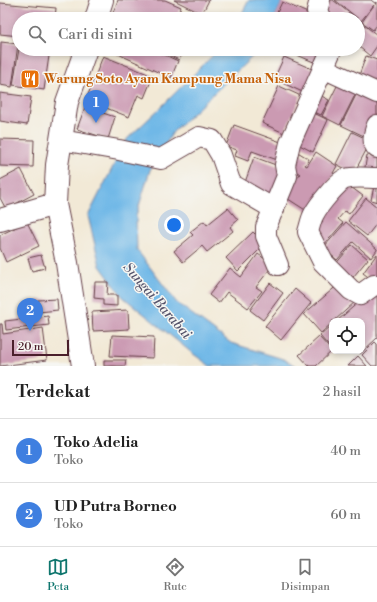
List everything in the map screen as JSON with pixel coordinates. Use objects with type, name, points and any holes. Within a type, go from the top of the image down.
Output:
[{"type":"main road","points":[[98,12],[102,0]]},
{"type":"main road","points":[[83,56],[67,102],[57,165],[55,204],[67,263],[83,366]]},
{"type":"main road","points":[[0,220],[55,204]]},
{"type":"street","points":[[318,12],[320,0]]},
{"type":"street","points":[[278,265],[266,236],[266,227],[287,176],[285,165],[290,143],[329,56]]},
{"type":"street","points":[[323,68],[377,93]]},
{"type":"street","points":[[377,125],[374,134],[374,144],[377,148]]},
{"type":"street","points":[[61,140],[161,159],[198,137],[212,140],[221,155],[231,184],[274,209]]},
{"type":"street","points":[[377,178],[356,178],[344,179],[340,181],[313,215],[308,232],[323,262],[351,290],[360,295],[374,285],[377,285]]},
{"type":"water","points":[[249,0],[283,0],[277,12],[243,12]]},
{"type":"water","name":"Sungai Barabai","points":[[212,56],[253,56],[173,132],[150,170],[136,216],[137,250],[177,303],[231,343],[283,359],[296,366],[210,366],[123,297],[100,266],[88,216],[127,139]]},
{"type":"building","points":[[118,0],[165,0],[181,7],[178,12],[113,12]]},
{"type":"building","points":[[174,0],[209,0],[203,12],[198,12]]},
{"type":"building","points":[[331,0],[333,0],[348,12],[321,12]]},
{"type":"building","points":[[335,0],[371,0],[376,4],[377,2],[377,25],[373,30],[365,24],[365,18],[374,5],[365,16],[365,12],[350,12]]},
{"type":"building","points":[[282,2],[305,12],[277,12]]},
{"type":"building","points":[[0,3],[56,8],[56,12],[12,12],[12,35],[0,34]]},
{"type":"building","points":[[365,26],[377,35],[377,46],[370,56],[365,52]]},
{"type":"building","points":[[1,42],[12,43],[12,56],[16,56],[12,87],[0,85]]},
{"type":"building","points":[[18,56],[49,56],[44,90],[13,85]]},
{"type":"building","points":[[103,56],[153,76],[144,98],[138,95],[129,117],[86,100]]},
{"type":"building","points":[[122,56],[167,56],[178,61],[171,78]]},
{"type":"building","points":[[171,56],[181,56],[179,60]]},
{"type":"building","points":[[300,56],[319,56],[316,63]]},
{"type":"building","points":[[366,56],[377,60],[377,88],[357,81]]},
{"type":"building","points":[[284,57],[319,72],[309,95],[274,79]]},
{"type":"building","points":[[340,80],[358,89],[340,125],[322,116]]},
{"type":"building","points":[[279,86],[301,96],[284,133],[262,123]]},
{"type":"building","points":[[359,89],[377,98],[377,115],[366,137],[341,125]]},
{"type":"building","points":[[314,92],[329,100],[321,115],[306,108]]},
{"type":"building","points":[[0,93],[31,97],[27,125],[0,121]]},
{"type":"building","points":[[85,107],[115,117],[108,139],[77,129]]},
{"type":"building","points":[[306,109],[328,120],[313,152],[292,141]]},
{"type":"building","points":[[234,125],[289,145],[283,162],[252,151],[248,161],[235,156],[237,150],[226,146]]},
{"type":"building","points":[[352,132],[371,141],[354,173],[336,164]]},
{"type":"building","points":[[0,139],[34,140],[33,167],[0,166]]},
{"type":"building","points":[[296,151],[309,159],[305,165],[307,166],[316,152],[337,166],[333,173],[334,174],[310,213],[285,197],[300,174],[287,165]]},
{"type":"building","points":[[367,155],[377,156],[377,175],[364,173]]},
{"type":"building","points":[[254,157],[284,168],[273,199],[243,188]]},
{"type":"building","points":[[21,169],[34,194],[6,209],[0,198],[0,180]]},
{"type":"building","points":[[376,177],[377,178],[377,202],[371,200]]},
{"type":"building","points":[[344,182],[363,196],[349,214],[345,211],[338,219],[343,223],[323,246],[310,235],[323,221],[315,214]]},
{"type":"building","points":[[366,198],[377,207],[377,223],[367,236],[348,221]]},
{"type":"building","points":[[228,208],[238,220],[230,227],[233,231],[207,252],[202,246],[183,262],[174,251],[193,235],[190,232],[204,221],[207,225]]},
{"type":"building","points":[[27,222],[39,246],[6,262],[0,248],[0,235]]},
{"type":"building","points":[[346,222],[377,249],[371,258],[353,242],[337,260],[323,248]]},
{"type":"building","points":[[253,232],[265,244],[238,271],[226,258]]},
{"type":"building","points":[[352,245],[368,259],[349,282],[333,267]]},
{"type":"building","points":[[258,254],[273,265],[256,287],[262,291],[248,308],[227,292],[219,303],[209,295],[230,268],[241,277]]},
{"type":"building","points":[[377,254],[377,282],[376,283],[363,273]]},
{"type":"building","points":[[41,255],[45,268],[32,271],[28,258]]},
{"type":"building","points":[[95,282],[108,282],[107,295],[117,295],[117,306],[103,305],[103,299],[94,298]]},
{"type":"building","points":[[270,283],[283,293],[263,320],[250,310]]},
{"type":"building","points":[[340,283],[356,301],[337,318],[329,318],[329,326],[321,333],[304,314]]},
{"type":"building","points":[[377,286],[377,338],[365,349],[365,318],[340,318]]},
{"type":"building","points":[[295,289],[311,303],[281,340],[265,326]]},
{"type":"building","points":[[57,299],[58,310],[39,312],[38,300]]},
{"type":"building","points":[[128,310],[129,329],[93,331],[92,312]]},
{"type":"building","points":[[48,316],[49,325],[6,330],[5,321]]},
{"type":"building","points":[[0,324],[2,324],[3,334],[43,328],[47,360],[0,366]]},
{"type":"building","points":[[329,328],[329,346],[320,336]]},
{"type":"building","points":[[112,335],[154,337],[153,358],[110,356]]},
{"type":"building","points":[[319,337],[329,348],[329,354],[316,366],[309,366],[299,355]]},
{"type":"building","points":[[375,342],[377,344],[377,366],[372,366],[362,355],[365,354],[365,352]]},
{"type":"building","points":[[358,356],[367,366],[348,366]]},
{"type":"building","points":[[104,360],[126,360],[125,366],[104,366]]},
{"type":"place","name":"Warung Soto Ayam Kampung Mama Nisa","points":[[30,79]]},
{"type":"place","name":"Toko Adelia","points":[[96,123]]},
{"type":"place","name":"UD Putra Borneo","points":[[30,331]]}]
